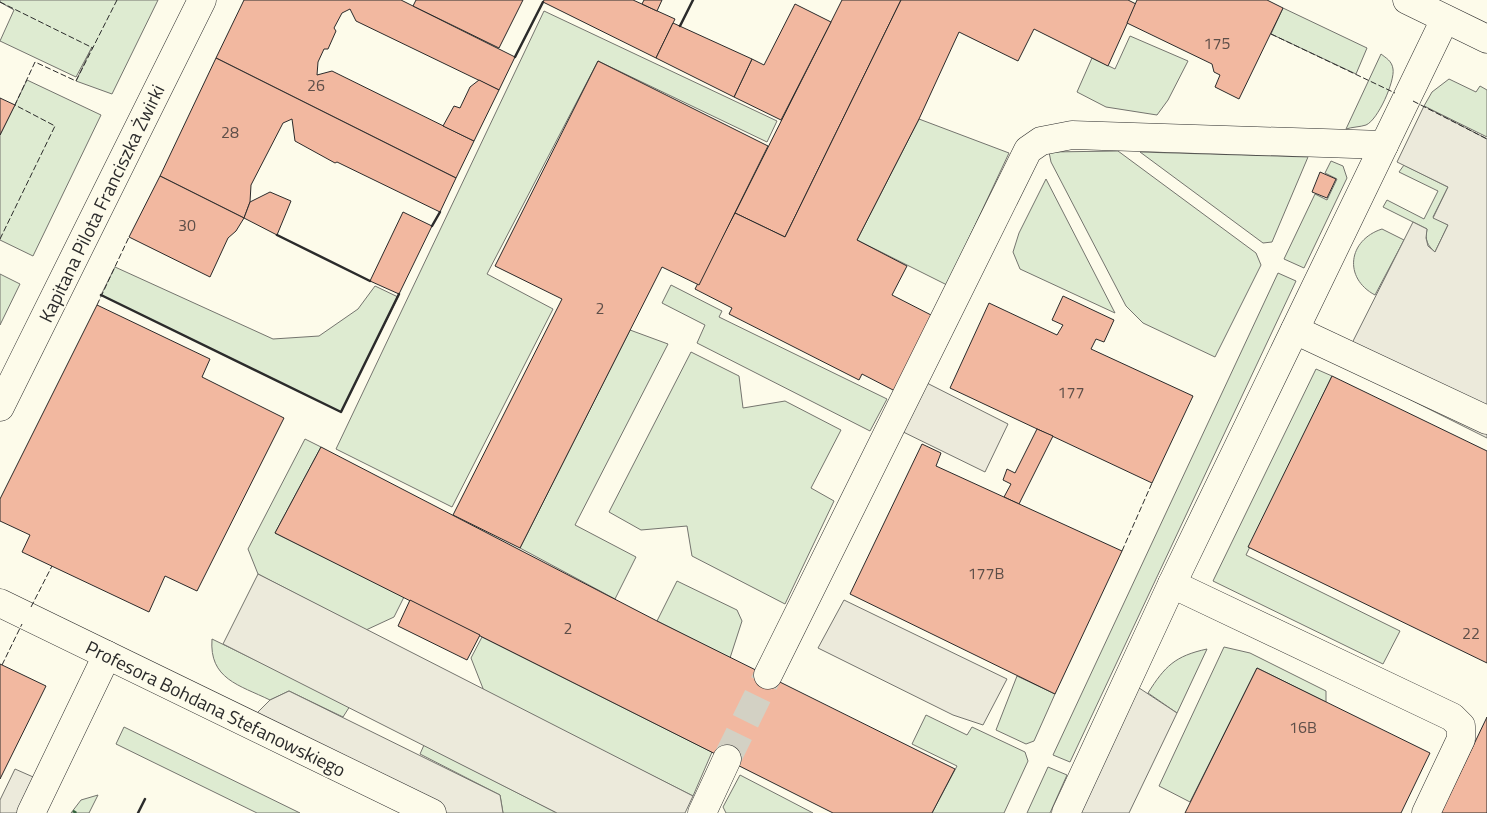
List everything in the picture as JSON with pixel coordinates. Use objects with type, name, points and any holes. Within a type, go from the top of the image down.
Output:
[{"type":"street","name":"Kapitana Pilota Franciszka Żwirki","points":[[0,407],[202,0]]},
{"type":"street","points":[[1407,0],[1487,39]]},
{"type":"street","points":[[1066,813],[1172,584],[1445,18]]},
{"type":"street","points":[[768,675],[1028,150],[1042,141],[1072,135],[1384,145]]},
{"type":"street","points":[[1295,330],[1487,420]]},
{"type":"street","points":[[1172,584],[1452,717],[1461,726],[1461,738],[1426,813]]},
{"type":"street","name":"Profesora Bohdana Stefanowskiego","points":[[0,603],[432,813]]},
{"type":"street","points":[[31,813],[107,655]]},
{"type":"street","points":[[702,813],[727,760]]},
{"type":"green space","points":[[0,0],[158,0],[112,94],[76,81],[92,47],[76,77],[0,41],[14,10],[0,2]]},
{"type":"green space","points":[[1283,8],[1367,48],[1356,74],[1271,34]]},
{"type":"green space","points":[[544,11],[777,121],[767,142],[598,61],[487,274],[553,309],[452,507],[336,449]]},
{"type":"green space","points":[[1130,36],[1188,61],[1168,100],[1157,115],[1106,107],[1077,92],[1092,58],[1115,69]]},
{"type":"green space","points":[[1381,54],[1387,58],[1393,69],[1385,100],[1371,122],[1366,125],[1346,129]]},
{"type":"green space","points":[[1449,79],[1476,92],[1480,86],[1487,90],[1487,137],[1424,106],[1432,92]]},
{"type":"green space","points":[[27,80],[101,115],[33,256],[0,240],[0,135]]},
{"type":"green space","points":[[919,119],[1009,153],[947,285],[857,240]]},
{"type":"green space","points":[[1118,151],[1256,253],[1261,265],[1215,357],[1143,323],[1126,306],[1051,162],[1049,152]]},
{"type":"green space","points":[[1140,152],[1308,157],[1272,242],[1263,243]]},
{"type":"green space","points":[[1331,161],[1343,166],[1347,178],[1304,268],[1284,259],[1315,194],[1327,200],[1337,179],[1325,173]]},
{"type":"green space","points":[[1404,165],[1448,187],[1433,217],[1448,225],[1435,252],[1427,242],[1427,229],[1383,207],[1387,200],[1424,219],[1438,191],[1399,172]]},
{"type":"green space","points":[[1046,179],[1115,313],[1020,269],[1013,252],[1019,233]]},
{"type":"green space","points":[[1382,229],[1404,240],[1375,295],[1365,288],[1358,279],[1354,270],[1354,260],[1356,250],[1362,242],[1371,234]]},
{"type":"green space","points":[[115,267],[273,339],[319,336],[358,309],[375,286],[398,297],[341,412],[101,295]]},
{"type":"green space","points":[[1278,273],[1296,281],[1070,762],[1053,755]]},
{"type":"green space","points":[[0,274],[20,284],[0,325]]},
{"type":"green space","points":[[671,285],[722,311],[719,317],[887,399],[870,431],[697,343],[705,325],[662,303]]},
{"type":"green space","points":[[630,330],[668,344],[575,525],[636,557],[615,599],[520,548]]},
{"type":"green space","points":[[691,352],[739,376],[743,408],[785,401],[841,430],[811,488],[834,501],[785,604],[692,556],[687,526],[641,530],[609,512]]},
{"type":"green space","points":[[1316,369],[1332,376],[1246,555],[1400,631],[1383,664],[1213,581]]},
{"type":"green space","points":[[305,439],[321,447],[275,533],[404,597],[394,617],[366,630],[258,574],[248,549]]},
{"type":"green space","points":[[677,581],[737,610],[742,621],[730,658],[657,621]]},
{"type":"green space","points":[[482,637],[712,752],[693,796],[484,691],[471,658]]},
{"type":"green space","points":[[212,639],[350,706],[343,717],[289,691],[270,700],[247,690],[228,679],[221,672],[215,663],[212,652]]},
{"type":"green space","points":[[1224,647],[1250,653],[1326,691],[1326,702],[1257,668],[1190,802],[1159,786]]},
{"type":"green space","points":[[1207,649],[1177,713],[1148,693],[1160,676],[1172,664],[1187,655]]},
{"type":"green space","points":[[1017,676],[1055,694],[1034,741],[1026,744],[996,730]]},
{"type":"green space","points":[[926,715],[967,735],[972,727],[1025,752],[1028,761],[1004,813],[932,813],[957,766],[912,744]]},
{"type":"green space","points":[[124,727],[300,813],[257,813],[116,744]]},
{"type":"green space","points":[[424,745],[557,813],[503,813],[500,795],[420,754]]},
{"type":"green space","points":[[1048,767],[1067,775],[1050,813],[1027,813]]},
{"type":"green space","points":[[740,775],[813,813],[726,813],[723,807]]},
{"type":"green space","points":[[98,795],[89,813],[71,813],[81,800]]},
{"type":"shaded area","points":[[1424,106],[1487,139],[1487,438],[1341,365],[1413,222],[1427,229],[1426,238],[1428,246],[1435,252],[1448,225],[1433,218],[1448,187],[1397,162]]},
{"type":"shaded area","points":[[915,377],[1008,424],[985,472],[891,426]]},
{"type":"shaded area","points":[[258,574],[693,796],[685,813],[557,813],[223,644]]},
{"type":"shaded area","points":[[844,600],[1007,679],[983,725],[953,715],[818,648]]},
{"type":"shaded area","points":[[1127,680],[1177,713],[1129,813],[1065,813]]},
{"type":"shaded area","points":[[289,691],[500,795],[503,813],[432,813],[248,722],[270,700]]},
{"type":"shaded area","points":[[15,769],[40,780],[24,813],[0,813],[0,800]]},
{"type":"building","points":[[244,0],[401,0],[515,57],[499,90],[356,21],[350,9],[342,13],[334,28],[336,31],[328,49],[324,49],[318,62],[317,75],[332,71],[474,141],[456,178],[216,58]]},
{"type":"building","points":[[416,0],[523,0],[499,48],[413,6]]},
{"type":"building","points":[[544,0],[633,0],[675,19],[656,58],[543,2]]},
{"type":"building","points":[[644,0],[662,0],[657,11],[642,4]]},
{"type":"building","points":[[842,0],[901,0],[785,237],[735,213]]},
{"type":"building","points":[[901,0],[1128,0],[1136,4],[1108,66],[1034,29],[1018,61],[959,32],[919,119],[857,240],[907,266],[892,295],[933,316],[895,391],[862,374],[859,380],[729,314],[732,308],[695,289],[735,213],[785,237]]},
{"type":"building","points":[[1137,0],[1267,0],[1283,8],[1239,99],[1215,87],[1220,75],[1214,72],[1212,64],[1127,23]]},
{"type":"building","points":[[795,4],[831,22],[781,120],[734,97],[752,59],[764,65]]},
{"type":"building","points":[[673,23],[752,59],[734,97],[656,58]]},
{"type":"building","points":[[216,58],[456,178],[440,212],[337,162],[335,163],[295,141],[292,119],[283,123],[251,185],[250,202],[244,218],[160,176]]},
{"type":"building","points":[[598,61],[768,146],[699,285],[662,267],[520,548],[453,515],[562,299],[495,266]]},
{"type":"building","points":[[479,80],[499,90],[474,141],[443,126],[454,106],[460,108],[470,87]]},
{"type":"building","points":[[0,98],[15,105],[0,135]]},
{"type":"building","points":[[1320,172],[1336,179],[1327,198],[1312,192]]},
{"type":"building","points":[[160,176],[244,218],[236,231],[228,238],[210,277],[129,237]]},
{"type":"building","points":[[270,192],[291,201],[277,235],[244,218],[250,202]]},
{"type":"building","points":[[403,212],[432,226],[399,294],[370,281]]},
{"type":"building","points":[[1063,296],[1114,320],[1104,342],[1096,339],[1091,349],[1193,396],[1152,483],[950,388],[989,303],[1057,335],[1063,325],[1052,320]]},
{"type":"building","points":[[97,305],[210,359],[202,377],[284,418],[197,591],[165,576],[149,612],[22,552],[30,535],[0,521],[0,499]]},
{"type":"building","points":[[1332,376],[1487,451],[1487,663],[1248,547]]},
{"type":"building","points":[[1037,429],[1053,436],[1019,504],[1004,497],[1011,484],[1003,480],[1007,469],[1015,473]]},
{"type":"building","points":[[922,444],[941,453],[936,466],[1122,551],[1055,694],[850,594]]},
{"type":"building","points":[[321,447],[657,621],[955,769],[932,813],[833,813],[275,533]]},
{"type":"building","points":[[410,600],[480,635],[467,660],[398,626]]},
{"type":"building","points":[[0,664],[46,686],[0,779]]},
{"type":"building","points":[[1257,668],[1430,753],[1401,813],[1185,813]]},
{"type":"building","points":[[1487,717],[1487,813],[1441,813]]},
{"type":"tunnel","points":[[727,759],[768,675]]},
{"type":"hedge","points":[[74,813],[77,808]]},
{"type":"fence","points":[[0,239],[55,126],[15,105],[35,62],[76,81],[117,0]]},
{"type":"fence","points":[[0,2],[93,48]]},
{"type":"fence","points":[[1271,34],[1395,93]]},
{"type":"fence","points":[[1413,101],[1487,139]]},
{"type":"fence","points":[[97,305],[129,237]]},
{"type":"fence","points":[[1122,551],[1152,483]]},
{"type":"fence","points":[[31,607],[52,566]]},
{"type":"fence","points":[[2,665],[22,624]]},
{"type":"wall","points":[[680,26],[693,0]]},
{"type":"wall","points":[[515,57],[543,2]]},
{"type":"wall","points":[[432,226],[440,212]]},
{"type":"wall","points":[[277,235],[370,281]]},
{"type":"wall","points":[[101,295],[341,412],[399,294]]},
{"type":"wall","points":[[138,813],[145,799]]}]
